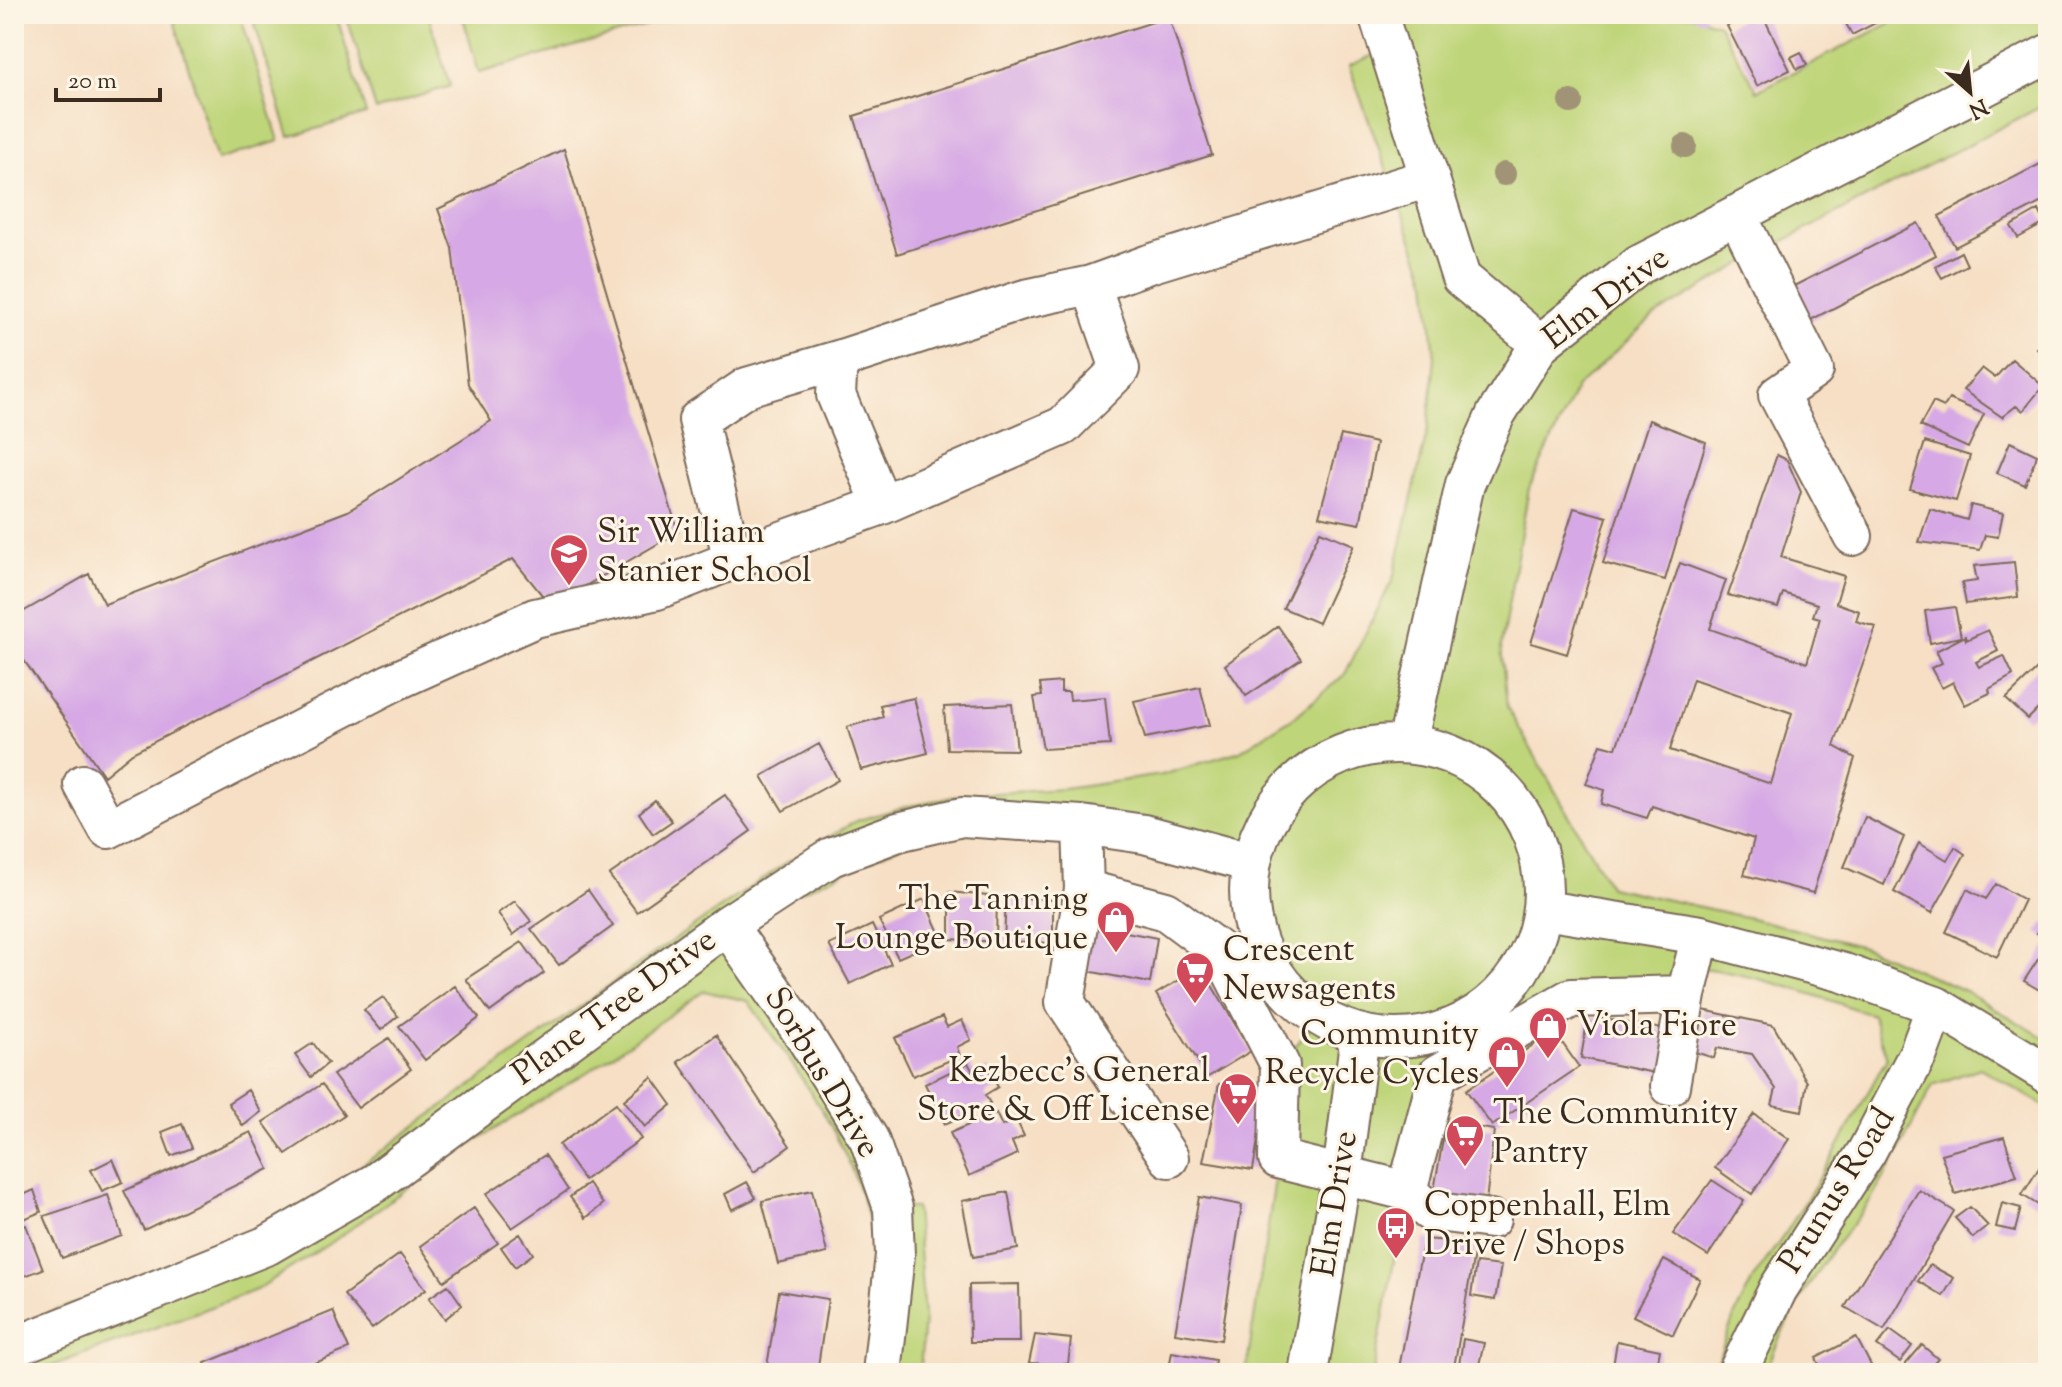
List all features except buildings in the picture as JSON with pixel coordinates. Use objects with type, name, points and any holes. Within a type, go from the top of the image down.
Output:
[{"type":"street","points":[[1378,14],[1461,278],[1540,344]]},
{"type":"street","name":"Elm Drive","points":[[1407,744],[1465,484],[1496,414],[1540,344],[1639,265],[2048,54]]},
{"type":"street","points":[[733,560],[698,420],[747,387],[1025,299],[1091,285],[1429,178]]},
{"type":"street","points":[[1737,215],[1814,370],[1778,395],[1853,536]]},
{"type":"street","points":[[83,784],[108,829],[391,683],[535,618],[657,590],[882,505],[1063,426],[1120,369],[1091,285]]},
{"type":"street","points":[[838,360],[836,395],[882,505]]},
{"type":"street","points":[[1407,744],[1451,754],[1490,778],[1520,812],[1538,854],[1544,910],[1534,941],[1514,979],[1483,1009],[1445,1029],[1403,1038],[1360,1034],[1319,1017],[1285,988],[1260,950],[1249,907],[1251,863],[1265,822],[1290,788],[1324,762],[1364,747],[1407,744]]},
{"type":"street","name":"Plane Tree Drive","points":[[14,1347],[268,1245],[375,1183],[727,925],[831,857],[898,832],[962,817],[1082,825],[1144,834],[1251,863]]},
{"type":"street","points":[[1082,825],[1084,889],[1065,1002],[1169,1158]]},
{"type":"street","points":[[1084,889],[1166,911],[1222,953],[1280,1065],[1278,1159],[1407,1191],[1429,1211],[1491,1219]]},
{"type":"street","points":[[1544,910],[1701,935],[1844,973],[1936,1006],[2048,1074]]},
{"type":"street","name":"Sorbus Drive","points":[[727,925],[804,1035],[869,1139],[893,1208],[895,1255],[882,1373]]},
{"type":"street","points":[[1670,1086],[1686,995],[1701,935]]},
{"type":"street","points":[[1407,1191],[1438,1074],[1571,998],[1686,995]]},
{"type":"street","name":"Prunus Road","points":[[1737,1373],[1778,1289],[1867,1151],[1918,1054],[1936,1006]]},
{"type":"street","name":"Elm Drive","points":[[1308,1373],[1342,1174],[1360,1034]]},
{"type":"green space","points":[[172,14],[240,14],[279,141],[217,160]]},
{"type":"green space","points":[[252,14],[336,14],[366,114],[289,137]]},
{"type":"green space","points":[[346,14],[428,14],[450,86],[376,110]]},
{"type":"green space","points":[[462,14],[689,14],[479,73]]},
{"type":"green space","points":[[1378,14],[1686,14],[1719,24],[1757,91],[1908,14],[2048,14],[2048,103],[1757,255],[1653,317],[1577,387],[1529,488],[1501,646],[1507,707],[1610,887],[1867,948],[1965,991],[2048,1040],[2048,1108],[1980,1068],[1933,1085],[1877,1190],[1824,1262],[1795,1308],[1766,1373],[1713,1373],[1734,1317],[1753,1279],[1830,1161],[1887,1058],[1872,1015],[1762,980],[1694,967],[1686,995],[1570,998],[1438,1074],[1407,1191],[1373,1373],[1246,1373],[1278,1159],[1280,1065],[1319,1017],[1285,988],[1260,950],[1249,907],[1251,863],[963,817],[728,925],[893,1208],[916,1208],[924,1317],[920,1373],[868,1373],[874,1263],[860,1191],[846,1157],[811,1092],[748,1001],[704,991],[592,1069],[456,1153],[335,1240],[256,1290],[33,1373],[14,1373],[14,1325],[130,1285],[295,1214],[650,956],[795,857],[856,821],[962,795],[1064,789],[1162,775],[1240,751],[1297,715],[1345,674],[1393,579],[1428,428],[1435,357],[1427,281],[1349,66],[1389,48]]},
{"type":"place","name":"Sir William Stanier School","points":[[569,587]]},
{"type":"place","name":"The Tanning Lounge Boutique","points":[[1116,954]]},
{"type":"place","name":"Crescent Newsagents","points":[[1195,1005]]},
{"type":"place","name":"Viola Fiore","points":[[1548,1060]]},
{"type":"place","name":"Community Recycle Cycles","points":[[1507,1089]]},
{"type":"place","name":"Kezbecc's General Store & Off License","points":[[1238,1126]]},
{"type":"place","name":"The Community Pantry","points":[[1465,1168]]},
{"type":"place","name":"Coppenhall, Elm Drive / Shops","points":[[1396,1260]]}]
